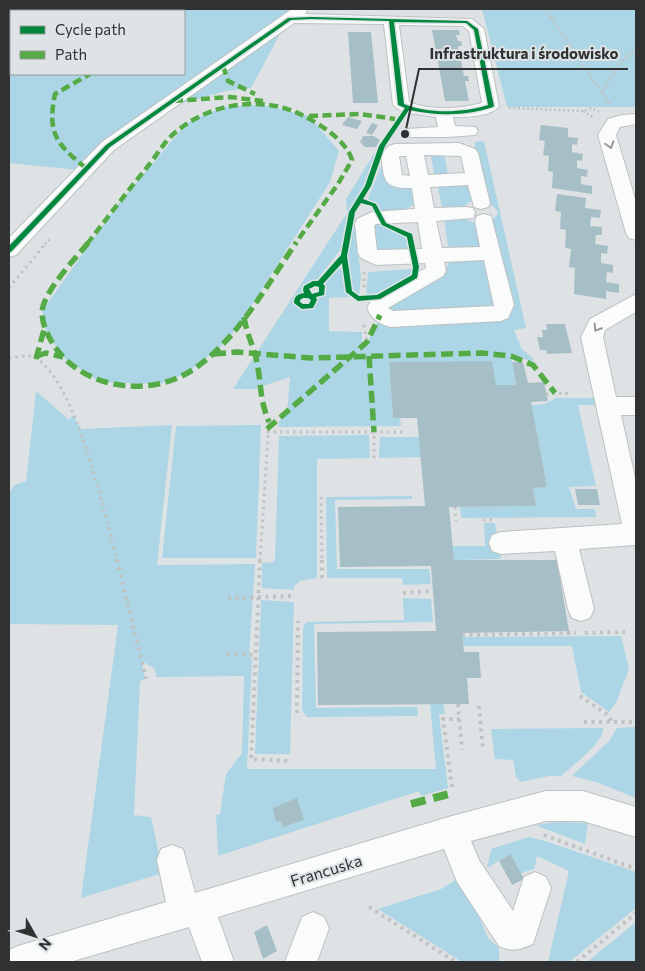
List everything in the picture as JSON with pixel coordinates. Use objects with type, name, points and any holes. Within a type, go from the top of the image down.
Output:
[{"type":"street","points":[[9,250],[108,146],[295,14],[391,20],[467,22],[476,29],[491,106],[480,111],[443,111],[410,110],[401,105],[391,20]]},
{"type":"street","points":[[443,111],[452,180]]},
{"type":"street","points":[[623,120],[608,128],[607,134],[636,233]]},
{"type":"street","points":[[469,131],[447,140],[414,141],[392,152],[389,158],[391,175],[397,181],[476,179]]},
{"type":"street","points":[[414,141],[436,271],[380,303],[377,308],[378,313],[390,319],[502,313],[504,305],[492,253],[477,212],[476,179],[469,153],[447,140]]},
{"type":"street","points":[[477,212],[372,218],[364,224],[368,253],[376,258],[492,253]]},
{"type":"street","points":[[498,531],[564,538],[636,534],[592,337],[598,324],[636,302]]},
{"type":"street","points":[[608,406],[636,406]]},
{"type":"street","points":[[564,538],[581,609]]},
{"type":"street","name":"Francuska","points":[[18,962],[452,831],[546,806],[583,806],[636,822]]},
{"type":"street","points":[[452,831],[468,871],[510,935],[522,933],[535,888]]},
{"type":"street","points":[[172,860],[191,911],[218,962]]},
{"type":"street","points":[[300,962],[313,928]]},
{"type":"path","points":[[545,9],[623,120]]},
{"type":"path","points":[[603,92],[620,63],[636,49]]},
{"type":"path","points":[[491,106],[583,111],[592,108],[623,120]]},
{"type":"path","points":[[583,111],[594,117]]},
{"type":"path","points":[[373,171],[357,203],[374,205],[380,217]]},
{"type":"path","points":[[9,288],[54,235]]},
{"type":"path","points":[[358,299],[372,299]]},
{"type":"path","points":[[365,334],[367,342]]},
{"type":"path","points":[[9,358],[26,356],[35,358],[52,373],[81,429],[119,567],[146,679]]},
{"type":"path","points":[[546,394],[572,393]]},
{"type":"path","points":[[269,422],[250,759],[290,761]]},
{"type":"path","points":[[267,432],[403,432]]},
{"type":"path","points":[[374,432],[374,458]]},
{"type":"path","points":[[321,497],[322,578]]},
{"type":"path","points":[[455,507],[456,521]]},
{"type":"path","points":[[483,520],[498,531]]},
{"type":"path","points":[[403,593],[433,591]]},
{"type":"path","points":[[228,598],[294,596]]},
{"type":"path","points":[[297,713],[298,621]]},
{"type":"path","points":[[462,634],[625,632]]},
{"type":"path","points":[[227,654],[255,655]]},
{"type":"path","points":[[580,696],[608,715],[612,721]]},
{"type":"path","points":[[458,704],[462,750]]},
{"type":"path","points":[[479,706],[483,749]]},
{"type":"path","points":[[452,787],[443,719],[459,719]]},
{"type":"path","points":[[584,722],[636,722]]},
{"type":"path","points":[[540,833],[636,868]]},
{"type":"path","points":[[369,907],[456,962]]},
{"type":"path","points":[[577,962],[636,913]]},
{"type":"shaded area","points":[[289,9],[288,26],[282,30],[251,88],[226,91],[175,105],[115,147],[89,171],[9,163],[10,66],[10,75],[185,75],[185,10],[64,10]]},
{"type":"shaded area","points":[[482,9],[636,9],[636,107],[507,107]]},
{"type":"shaded area","points":[[262,105],[309,116],[339,151],[330,182],[228,340],[189,372],[160,384],[100,382],[65,359],[47,334],[42,311],[119,203],[187,123],[222,107]]},
{"type":"shaded area","points":[[393,123],[380,146],[364,188],[351,207],[341,249],[317,280],[308,283],[304,289],[305,293],[297,297],[296,304],[303,309],[313,308],[317,302],[315,297],[322,296],[326,291],[325,284],[335,270],[342,268],[349,297],[329,298],[329,331],[362,332],[362,342],[358,351],[366,345],[379,319],[497,318],[491,223],[498,213],[482,194],[475,155],[475,142],[484,141],[526,328],[514,330],[522,349],[534,359],[532,362],[518,356],[511,356],[516,385],[496,385],[389,362],[393,418],[400,418],[401,426],[279,427],[279,421],[287,414],[290,377],[254,389],[233,389],[347,213],[346,199]]},
{"type":"shaded area","points":[[430,151],[444,154],[448,175],[435,178]]},
{"type":"shaded area","points":[[385,157],[413,188],[417,204],[409,207],[408,210],[383,216],[378,205],[367,201]]},
{"type":"shaded area","points":[[469,182],[476,197],[458,211],[443,212],[437,183]]},
{"type":"shaded area","points":[[463,218],[481,226],[485,249],[449,253],[444,219]]},
{"type":"shaded area","points":[[354,219],[361,276],[359,297],[353,292],[348,254]]},
{"type":"shaded area","points":[[370,222],[378,222],[406,236],[409,253],[377,254]]},
{"type":"shaded area","points":[[484,257],[499,306],[389,315],[385,304],[447,267],[450,259]]},
{"type":"shaded area","points":[[413,269],[412,275],[372,296],[366,297],[368,272]]},
{"type":"shaded area","points":[[36,391],[69,420],[73,415],[81,429],[172,425],[157,565],[255,564],[249,657],[252,659],[247,769],[436,769],[430,704],[443,704],[445,714],[439,714],[448,788],[421,796],[419,791],[218,856],[216,815],[220,814],[226,774],[242,753],[244,676],[156,677],[155,669],[142,661],[145,679],[140,681],[134,815],[151,817],[163,873],[81,898],[118,625],[9,624],[9,492],[15,485],[26,481]]},
{"type":"shaded area","points":[[556,398],[595,398],[597,405],[578,405],[596,486],[569,487],[576,509],[595,509],[596,517],[461,518],[460,507],[536,506],[533,488],[547,487],[531,405],[545,404]]},
{"type":"shaded area","points":[[261,425],[256,558],[162,558],[176,426]]},
{"type":"shaded area","points":[[369,435],[370,458],[317,459],[317,578],[300,581],[294,586],[294,590],[262,588],[262,563],[273,562],[275,559],[279,436]]},
{"type":"shaded area","points":[[380,437],[419,437],[421,457],[379,458]]},
{"type":"shaded area","points":[[412,496],[412,499],[335,500],[337,569],[429,569],[431,584],[403,585],[402,578],[327,578],[326,497]]},
{"type":"shaded area","points":[[484,523],[495,523],[501,559],[454,560],[453,546],[485,546]]},
{"type":"shaded area","points":[[403,598],[431,599],[433,622],[314,624],[316,708],[417,707],[418,716],[307,717],[302,710],[303,628],[306,622],[404,620]]},
{"type":"shaded area","points":[[261,600],[294,602],[290,754],[255,754]]},
{"type":"shaded area","points":[[621,636],[629,669],[616,703],[609,712],[581,692],[572,646],[463,646],[462,637]]},
{"type":"shaded area","points":[[636,727],[636,798],[596,782],[572,776],[609,741],[617,728]]},
{"type":"shaded area","points":[[603,728],[602,734],[593,747],[561,776],[549,776],[521,782],[516,777],[513,760],[495,759],[491,729]]},
{"type":"shaded area","points":[[558,822],[588,823],[585,844],[535,825]]},
{"type":"shaded area","points":[[529,837],[636,872],[636,908],[569,962],[548,962],[569,871],[537,856],[534,869],[521,873],[511,854],[487,868],[491,849]]},
{"type":"shaded area","points":[[462,876],[488,938],[499,948],[499,962],[462,962],[378,909],[441,889]]},
{"type":"shaded area","points":[[636,922],[636,962],[587,962]]},
{"type":"building","points":[[432,30],[459,30],[460,35],[456,35],[458,41],[461,41],[462,46],[458,46],[464,76],[468,76],[469,81],[465,81],[469,101],[445,101]]},
{"type":"building","points":[[348,32],[371,32],[378,103],[353,103]]},
{"type":"building","points":[[348,117],[362,121],[357,129],[342,125]]},
{"type":"building","points":[[372,123],[378,125],[372,135],[366,133]]},
{"type":"building","points":[[541,125],[568,128],[568,137],[578,138],[577,145],[572,144],[572,152],[583,154],[582,161],[577,160],[577,168],[588,170],[587,177],[581,176],[581,184],[592,186],[592,194],[552,188],[553,172],[548,171],[549,156],[543,155],[545,141],[539,140]]},
{"type":"building","points":[[363,136],[374,136],[380,140],[376,147],[365,147],[360,142]]},
{"type":"building","points":[[557,194],[586,198],[585,208],[601,210],[600,218],[591,217],[590,226],[602,227],[602,235],[596,235],[595,244],[608,246],[607,254],[601,253],[601,263],[613,265],[613,273],[607,272],[606,282],[619,284],[619,293],[606,291],[606,299],[574,294],[575,268],[569,267],[571,249],[565,248],[566,230],[560,229],[561,212],[555,211]]},
{"type":"building","points":[[546,324],[565,324],[572,353],[547,354],[546,350],[540,350],[537,337],[543,337],[542,330],[547,330]]},
{"type":"building","points":[[492,361],[496,385],[516,385],[512,362],[523,362],[528,383],[544,382],[548,401],[531,402],[547,487],[533,488],[536,506],[449,507],[454,560],[557,560],[569,631],[462,633],[464,652],[479,652],[481,678],[467,678],[469,704],[318,705],[317,632],[436,631],[431,566],[340,567],[338,507],[425,506],[417,418],[393,418],[389,362]]},
{"type":"building","points":[[575,489],[597,489],[600,505],[578,505]]},
{"type":"building","points":[[297,798],[304,820],[283,827],[281,821],[276,822],[273,808]]},
{"type":"building","points":[[511,854],[524,879],[512,885],[499,861]]},
{"type":"building","points":[[267,925],[277,951],[263,959],[254,932]]},
{"type":"marked path","points":[[223,66],[228,81],[255,94]]},
{"type":"marked path","points":[[86,168],[59,144],[52,129],[51,119],[55,94],[88,75]]},
{"type":"marked path","points":[[174,101],[230,97],[252,98],[263,101]]},
{"type":"marked path","points":[[251,103],[294,111],[312,120],[342,143],[347,148],[352,160],[338,184],[228,338],[212,355],[193,369],[173,380],[149,385],[122,385],[106,382],[77,370],[56,349],[44,325],[42,310],[50,291],[175,132],[202,115],[251,103]]},
{"type":"marked path","points":[[309,116],[360,114],[395,119]]},
{"type":"marked path","points":[[267,429],[367,342],[380,315]]},
{"type":"marked path","points":[[244,317],[246,333],[255,354],[261,403],[269,422]]},
{"type":"marked path","points":[[36,359],[45,326]]},
{"type":"marked path","points":[[214,354],[237,352],[310,358],[482,353],[511,356],[520,358],[533,365],[555,393]]},
{"type":"marked path","points":[[37,356],[46,353],[63,357]]},
{"type":"marked path","points":[[369,356],[374,432]]},
{"type":"marked path","points":[[411,804],[449,794]]},
{"type":"cycle path","points":[[9,250],[108,146],[290,19],[311,18],[467,22],[476,29],[491,106],[472,111],[432,112],[401,105],[391,20]]},
{"type":"cycle path","points":[[319,284],[344,256],[352,212],[368,186],[382,146],[407,109]]},
{"type":"cycle path","points":[[344,256],[349,292],[358,299],[378,297],[415,276],[416,267],[410,236],[384,224],[374,205],[359,200]]},
{"type":"cycle path","points":[[312,296],[310,296],[308,295],[300,296],[297,299],[297,303],[302,307],[311,306],[314,300],[313,298],[311,297],[310,296],[307,293],[306,288],[315,283],[322,286],[322,293],[312,296]]},
{"type":"place","name":"Infrastruktura i środowisko","points":[[405,134]]}]
